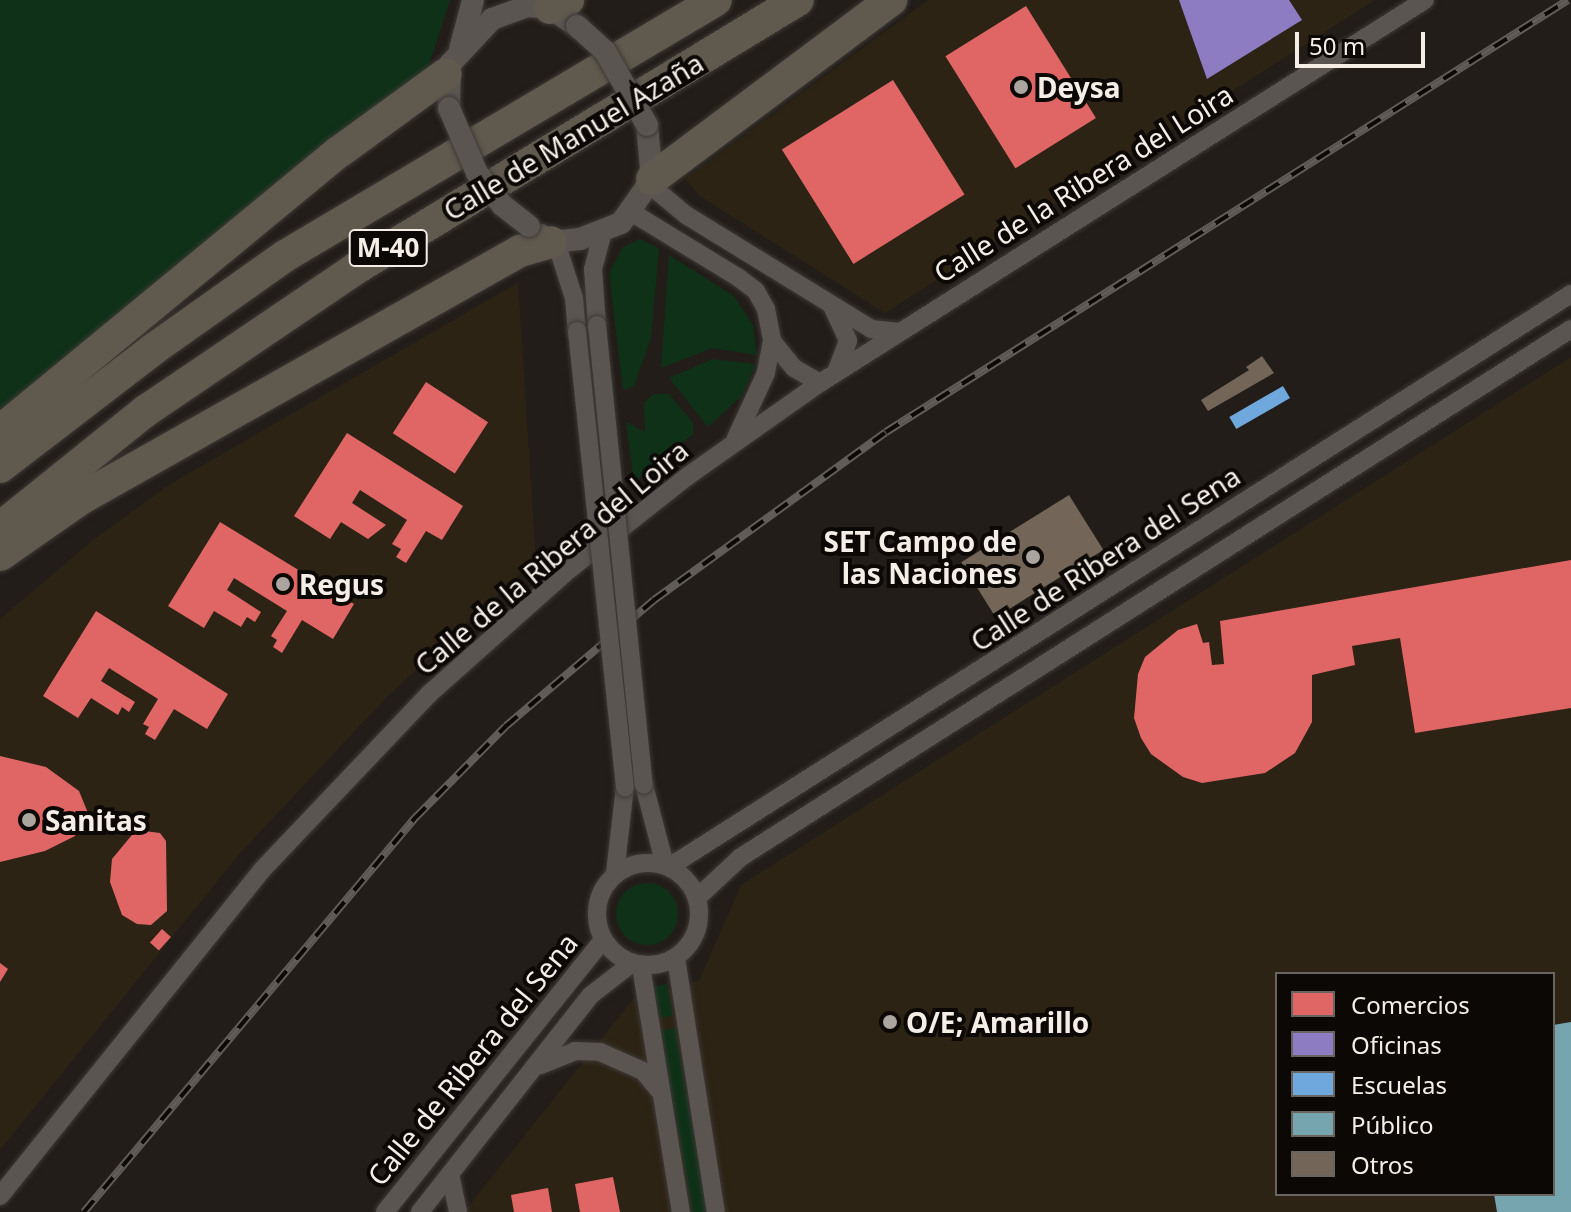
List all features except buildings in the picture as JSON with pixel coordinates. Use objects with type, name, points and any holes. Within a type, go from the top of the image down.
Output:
[{"type":"highway","name":"Calle de Manuel Azaña","points":[[0,467],[155,348],[285,256],[716,0]]},
{"type":"highway","name":"Calle de Manuel Azaña","points":[[0,528],[147,410],[355,269],[798,0]]},
{"type":"highway","points":[[652,172],[891,0]]},
{"type":"highway","points":[[0,431],[453,62]]},
{"type":"highway","points":[[0,555],[95,490],[545,237]]},
{"type":"street","points":[[473,0],[453,62],[449,108],[477,173],[502,205],[545,237],[574,298],[625,787],[615,873],[596,910],[603,940],[636,965],[681,1212]]},
{"type":"street","name":"Calle de la Ribera del Loira","points":[[0,1196],[262,870],[429,694],[571,568],[733,444],[827,380],[1425,0]]},
{"type":"street","points":[[453,62],[492,19],[549,8],[605,51],[629,87],[652,172],[686,215],[871,329],[900,332]]},
{"type":"street","points":[[545,237],[603,232],[631,212],[652,172]]},
{"type":"street","points":[[631,212],[756,291],[772,341],[794,368],[827,380],[848,341],[837,311],[824,300]]},
{"type":"street","points":[[603,232],[593,269],[597,325],[644,785],[667,866]]},
{"type":"street","name":"Calle de Ribera del Sena","points":[[667,866],[1571,294]]},
{"type":"street","name":"Calle de Ribera del Sena","points":[[697,898],[741,857],[1571,329]]},
{"type":"street","points":[[733,444],[756,402],[772,341]]},
{"type":"street","points":[[615,873],[634,864],[667,866],[686,880],[697,898],[696,932],[676,958],[636,965]]},
{"type":"street","name":"Calle de Ribera del Sena","points":[[385,1212],[603,940]]},
{"type":"street","points":[[676,958],[716,1212]]},
{"type":"street","name":"Calle de Ribera del Sena","points":[[420,1212],[591,995],[636,965]]},
{"type":"street","points":[[538,1066],[575,1051],[600,1052],[643,1071],[660,1091]]},
{"type":"street","points":[[450,1174],[458,1212]]},
{"type":"shaded area","points":[[928,0],[1375,0],[885,313],[700,196],[685,179]]},
{"type":"shaded area","points":[[518,283],[536,559],[386,698],[240,853],[0,1150],[0,619],[93,540],[172,483]]},
{"type":"shaded area","points":[[1571,357],[1571,1212],[464,1212],[634,998],[699,981],[741,885]]},
{"type":"green space","points":[[0,0],[450,0],[427,71],[0,413]]},
{"type":"green space","points":[[640,239],[659,248],[651,338],[634,386],[623,390],[609,273],[623,247]]},
{"type":"green space","points":[[669,255],[734,296],[753,325],[757,355],[712,348],[661,368]]},
{"type":"green space","points":[[712,359],[756,364],[741,397],[708,427],[669,378]]},
{"type":"green space","points":[[654,394],[669,394],[693,423],[693,434],[634,482],[626,422],[645,432],[644,403]]},
{"type":"green space","points":[[647,883],[659,885],[669,892],[676,902],[676,926],[669,936],[659,943],[647,945],[635,943],[625,936],[618,926],[616,914],[618,902],[625,892],[635,885]]},
{"type":"green space","points":[[667,984],[673,1015],[659,1018],[653,987]]},
{"type":"green space","points":[[675,1028],[707,1212],[692,1212],[660,1031]]},
{"type":"railway","points":[[84,1212],[415,818],[506,726],[654,600],[886,432],[1568,0]]},
{"type":"place","name":"Deysa","points":[[1021,87]]},
{"type":"place","name":"SET Campo de las Naciones","points":[[1033,557]]},
{"type":"place","name":"Regus","points":[[283,584]]},
{"type":"place","name":"Sanitas","points":[[29,820]]},
{"type":"place","name":"O/E; Amarillo","points":[[890,1022]]}]
